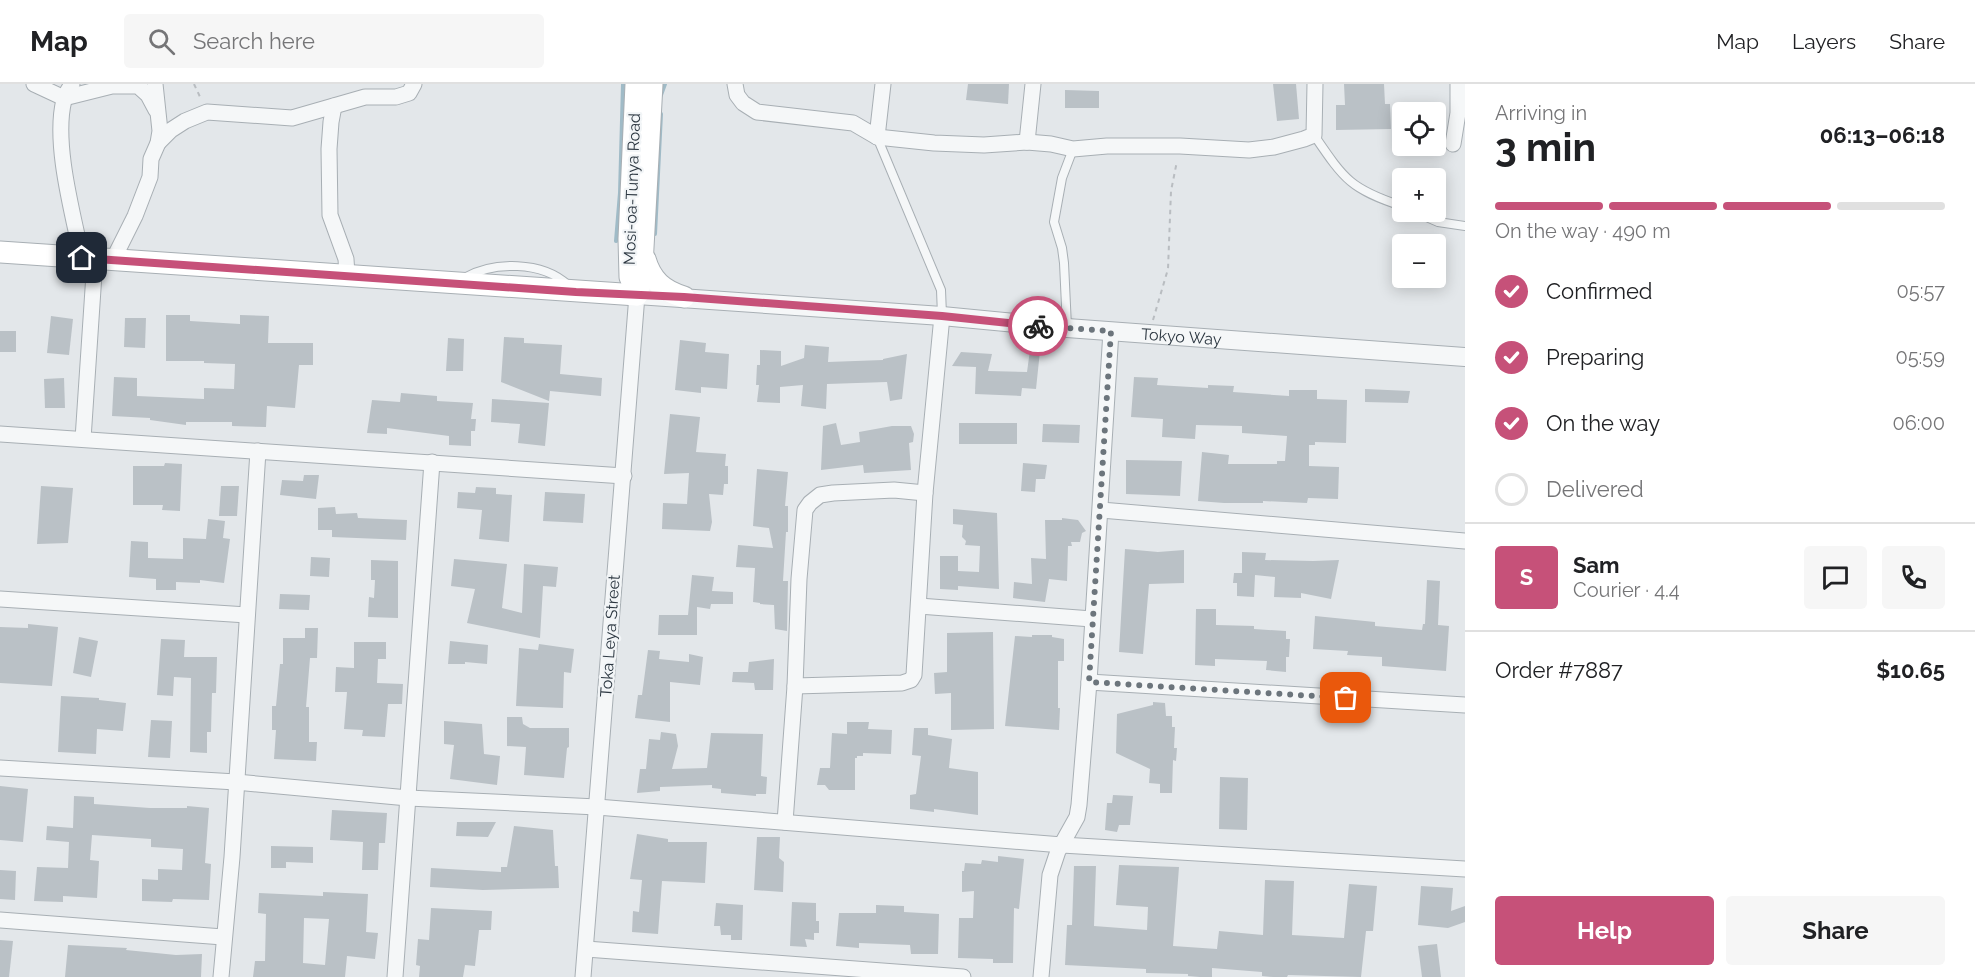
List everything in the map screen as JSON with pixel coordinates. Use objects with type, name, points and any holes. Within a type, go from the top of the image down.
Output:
[{"type":"main road","name":"Mosi-oa-Tunya Road","points":[[636,84],[629,239],[630,277],[636,295]]},
{"type":"main road","name":"Mosi-oa-Tunya Road","points":[[636,295],[642,280],[644,255],[652,84]]},
{"type":"main road","points":[[584,293],[608,286],[620,273],[627,257],[629,239]]},
{"type":"main road","name":"Tokyo Way","points":[[0,252],[636,295]]},
{"type":"main road","points":[[644,255],[650,273],[662,287],[684,297]]},
{"type":"street","points":[[34,84],[64,98],[112,86],[138,86],[148,95],[158,113]]},
{"type":"street","points":[[72,84],[64,98],[60,121],[64,164],[97,259],[83,439]]},
{"type":"street","points":[[97,259],[135,216],[150,177],[151,159],[158,143],[159,131],[155,84]]},
{"type":"street","points":[[158,143],[171,130],[207,112],[292,118],[365,97],[396,97],[409,93],[414,84]]},
{"type":"street","points":[[735,84],[737,94],[743,103],[757,112],[853,123],[877,137],[984,145],[1027,142],[1073,149],[1107,146],[1180,146],[1249,150],[1274,147],[1304,140],[1314,135],[1315,84]]},
{"type":"street","points":[[877,137],[883,84]]},
{"type":"street","points":[[1027,142],[1033,84]]},
{"type":"street","points":[[1453,144],[1458,113],[1458,84]]},
{"type":"street","points":[[334,106],[329,149],[330,214],[346,259],[347,275]]},
{"type":"street","name":"Tokyo Way","points":[[636,295],[942,316],[1067,328],[1465,357]]},
{"type":"street","name":"Toka Leya Street","points":[[583,977],[624,476],[636,295]]},
{"type":"street","points":[[795,686],[902,683],[911,680],[915,662],[926,493],[942,316]]},
{"type":"street","points":[[1041,977],[1050,875],[1058,851],[1077,817],[1089,682],[1111,331]]},
{"type":"street","points":[[0,434],[624,476]]},
{"type":"street","points":[[221,977],[232,857],[258,451]]},
{"type":"street","points":[[395,977],[432,462]]},
{"type":"street","points":[[785,822],[805,510],[810,502],[820,495],[833,493],[894,490],[926,493]]},
{"type":"street","points":[[1101,510],[1465,541]]},
{"type":"street","points":[[0,599],[247,615]]},
{"type":"street","points":[[919,606],[1092,619]]},
{"type":"street","points":[[1089,682],[1465,705]]},
{"type":"street","points":[[0,768],[236,782],[408,798],[597,807],[1062,845],[1465,869]]},
{"type":"street","points":[[0,920],[223,937]]},
{"type":"street","points":[[586,949],[963,977]]},
{"type":"lane","points":[[1314,135],[1339,172],[1353,184],[1377,198],[1392,203]]},
{"type":"lane","points":[[877,137],[941,290],[942,316]]},
{"type":"lane","points":[[1067,328],[1064,263],[1054,222],[1060,188],[1073,149]]},
{"type":"lane","points":[[1438,222],[1465,226]]},
{"type":"path","points":[[1149,334],[1168,269],[1171,191],[1180,146]]},
{"type":"building","points":[[968,84],[1009,84],[1008,104],[966,100]]},
{"type":"building","points":[[1273,84],[1296,84],[1299,119],[1277,121]]},
{"type":"building","points":[[1344,84],[1384,84],[1385,104],[1390,104],[1391,129],[1336,130],[1336,105],[1345,105]]},
{"type":"building","points":[[1065,90],[1099,91],[1099,108],[1065,108]]},
{"type":"building","points":[[166,315],[190,315],[190,321],[240,324],[240,315],[269,316],[268,343],[313,343],[313,365],[299,365],[295,408],[267,406],[266,427],[232,426],[232,422],[186,422],[186,425],[150,420],[150,418],[112,416],[114,377],[137,378],[137,396],[204,399],[204,388],[234,389],[235,364],[166,361]]},
{"type":"building","points":[[51,316],[73,319],[69,355],[47,353]]},
{"type":"building","points":[[125,318],[146,318],[145,348],[124,347]]},
{"type":"building","points":[[0,331],[16,331],[16,352],[0,352]]},
{"type":"building","points":[[504,337],[524,338],[524,343],[562,345],[560,374],[602,378],[601,396],[550,391],[549,401],[501,382]]},
{"type":"building","points":[[448,338],[464,339],[463,371],[446,371]]},
{"type":"building","points":[[680,340],[706,343],[705,352],[729,354],[727,389],[701,387],[701,393],[675,390]]},
{"type":"building","points":[[805,345],[829,347],[828,362],[883,360],[907,354],[902,399],[890,401],[887,382],[827,384],[826,409],[801,406],[803,385],[780,387],[780,403],[757,402],[759,385],[756,385],[757,365],[760,365],[760,350],[781,351],[781,366],[804,358]]},
{"type":"building","points":[[1030,350],[1040,351],[1036,389],[1022,388],[1021,396],[975,394],[976,367],[952,366],[961,352],[992,354],[988,371],[1027,372]]},
{"type":"building","points":[[1134,377],[1158,378],[1157,385],[1208,388],[1208,385],[1234,386],[1233,392],[1289,396],[1289,390],[1317,390],[1317,399],[1347,400],[1346,443],[1315,442],[1315,445],[1309,445],[1309,466],[1339,467],[1338,499],[1308,498],[1307,503],[1198,501],[1202,452],[1229,455],[1228,464],[1277,464],[1277,461],[1285,461],[1287,436],[1242,433],[1242,426],[1196,425],[1195,439],[1162,437],[1163,419],[1131,417]]},
{"type":"building","points":[[64,378],[65,408],[45,408],[44,379]]},
{"type":"building","points":[[1365,389],[1410,391],[1408,403],[1365,402]]},
{"type":"building","points":[[401,393],[437,396],[437,401],[473,403],[471,419],[476,419],[475,431],[471,431],[471,446],[449,445],[449,436],[387,428],[387,434],[367,433],[372,400],[400,402]]},
{"type":"building","points":[[492,399],[549,403],[545,446],[518,443],[520,424],[491,422]]},
{"type":"building","points":[[670,414],[700,417],[696,452],[726,454],[728,484],[724,484],[723,495],[709,494],[712,522],[710,531],[662,529],[663,503],[687,504],[689,473],[664,474]]},
{"type":"building","points":[[836,423],[841,445],[860,442],[859,432],[892,426],[911,426],[914,434],[913,442],[909,443],[911,470],[864,473],[863,465],[821,470],[823,426]]},
{"type":"building","points":[[959,423],[1017,423],[1017,444],[959,444]]},
{"type":"building","points":[[1043,424],[1080,425],[1079,443],[1042,442]]},
{"type":"building","points":[[1126,460],[1182,461],[1180,496],[1126,494]]},
{"type":"building","points":[[165,463],[182,464],[180,511],[162,510],[163,505],[133,505],[133,466],[164,466]]},
{"type":"building","points":[[1023,463],[1047,465],[1045,479],[1036,479],[1035,492],[1021,491]]},
{"type":"building","points":[[757,469],[788,472],[785,506],[788,506],[788,532],[786,532],[783,581],[788,581],[787,631],[775,629],[774,605],[753,602],[755,568],[736,567],[738,545],[773,548],[769,528],[753,526]]},
{"type":"building","points":[[304,475],[319,475],[316,499],[280,495],[282,480],[303,481]]},
{"type":"building","points":[[41,486],[73,488],[68,543],[37,544]]},
{"type":"building","points":[[221,486],[239,486],[237,516],[219,516]]},
{"type":"building","points":[[476,487],[496,488],[496,494],[512,495],[509,542],[479,539],[482,510],[457,508],[458,492],[475,493]]},
{"type":"building","points":[[545,492],[585,494],[583,523],[543,521]]},
{"type":"building","points":[[335,507],[336,514],[357,513],[358,518],[407,520],[406,540],[332,537],[332,530],[318,530],[318,508]]},
{"type":"building","points":[[953,509],[997,513],[999,589],[958,586],[958,590],[940,589],[940,556],[958,556],[958,571],[979,572],[980,546],[965,545],[966,541],[962,537],[963,525],[953,524]]},
{"type":"building","points":[[1062,518],[1078,520],[1086,531],[1082,533],[1080,542],[1071,542],[1072,546],[1068,546],[1067,581],[1049,579],[1045,602],[1013,598],[1014,582],[1032,584],[1031,558],[1046,559],[1045,520],[1062,520]]},
{"type":"building","points":[[208,519],[225,521],[223,538],[230,539],[224,583],[200,580],[200,583],[176,582],[176,590],[156,590],[156,579],[129,577],[131,541],[148,542],[148,558],[183,559],[183,538],[206,539]]},
{"type":"building","points":[[1125,549],[1158,552],[1184,550],[1184,583],[1149,584],[1143,654],[1119,652]]},
{"type":"building","points":[[1242,552],[1266,553],[1265,560],[1339,560],[1331,599],[1301,593],[1301,598],[1274,597],[1275,577],[1255,575],[1254,597],[1237,596],[1237,583],[1233,583],[1234,573],[1242,573]]},
{"type":"building","points":[[311,557],[330,558],[329,577],[310,576]]},
{"type":"building","points":[[454,559],[507,564],[502,608],[522,613],[524,564],[558,567],[556,587],[543,586],[540,638],[467,623],[475,589],[451,586]]},
{"type":"building","points":[[371,560],[398,561],[398,618],[368,617],[369,597],[374,598],[375,580],[371,580]]},
{"type":"building","points":[[692,575],[714,577],[712,591],[733,592],[733,604],[711,604],[710,609],[697,607],[697,635],[658,635],[659,615],[688,615]]},
{"type":"building","points":[[1427,580],[1440,581],[1438,625],[1449,626],[1446,671],[1382,666],[1382,657],[1347,655],[1348,651],[1313,649],[1315,616],[1375,622],[1375,626],[1422,630],[1425,624]]},
{"type":"building","points":[[280,594],[310,595],[309,610],[279,609]]},
{"type":"building","points":[[1196,609],[1216,609],[1216,625],[1254,626],[1254,629],[1286,631],[1286,639],[1290,639],[1289,657],[1286,657],[1286,672],[1266,670],[1267,661],[1215,659],[1215,666],[1195,665]]},
{"type":"building","points":[[28,624],[58,627],[52,686],[0,683],[0,627],[28,628]]},
{"type":"building","points":[[305,628],[318,628],[317,658],[310,658],[306,707],[309,707],[309,742],[317,742],[316,761],[274,759],[276,730],[272,730],[272,706],[276,706],[280,664],[283,664],[283,638],[305,638]]},
{"type":"building","points":[[993,632],[994,729],[951,730],[951,693],[935,694],[934,673],[947,672],[947,633]]},
{"type":"building","points":[[1032,635],[1052,635],[1052,637],[1064,639],[1064,661],[1058,661],[1059,730],[1005,726],[1015,636],[1032,637]]},
{"type":"building","points":[[79,637],[98,641],[91,677],[73,673]]},
{"type":"building","points":[[161,639],[185,640],[184,657],[217,657],[216,693],[212,693],[211,732],[207,732],[207,753],[190,752],[191,678],[174,677],[173,696],[157,695]]},
{"type":"building","points":[[450,641],[488,645],[487,664],[465,662],[465,664],[448,664]]},
{"type":"building","points":[[354,642],[386,642],[386,659],[378,659],[377,683],[403,684],[402,704],[388,704],[385,737],[362,736],[363,730],[344,729],[347,692],[335,692],[336,667],[354,668]]},
{"type":"building","points":[[539,644],[574,649],[571,673],[564,672],[563,708],[516,706],[519,648],[538,650]]},
{"type":"building","points":[[648,650],[660,651],[659,659],[689,662],[689,654],[703,657],[700,685],[670,682],[670,722],[635,718],[638,695],[642,695]]},
{"type":"building","points":[[774,659],[773,690],[755,690],[754,683],[732,682],[733,672],[748,672],[749,662]]},
{"type":"building","points":[[61,696],[99,698],[99,700],[126,703],[123,731],[97,729],[96,754],[58,752]]},
{"type":"building","points":[[1153,702],[1165,703],[1166,716],[1172,716],[1172,727],[1175,727],[1174,748],[1177,748],[1176,761],[1173,760],[1172,793],[1160,793],[1160,784],[1149,783],[1150,769],[1116,753],[1117,714],[1153,705]]},
{"type":"building","points":[[507,717],[522,717],[523,724],[530,728],[569,728],[569,747],[567,748],[564,778],[524,775],[526,747],[507,746]]},
{"type":"building","points":[[151,720],[172,721],[170,758],[148,757]]},
{"type":"building","points":[[444,721],[482,724],[484,754],[500,756],[497,785],[450,779],[454,745],[444,744]]},
{"type":"building","points":[[847,722],[869,722],[868,729],[892,730],[891,754],[863,753],[863,756],[857,756],[855,758],[855,790],[829,790],[825,785],[817,785],[820,768],[830,768],[832,733],[847,734]]},
{"type":"building","points":[[914,728],[928,728],[928,735],[952,739],[949,768],[978,772],[978,815],[934,809],[934,812],[910,809],[910,795],[916,794],[921,756],[912,755]]},
{"type":"building","points":[[661,732],[676,734],[678,746],[672,769],[707,768],[711,733],[763,734],[761,776],[767,777],[766,794],[756,794],[756,796],[721,793],[721,789],[712,788],[712,785],[660,787],[660,791],[637,793],[640,769],[646,769],[649,739],[660,740]]},
{"type":"building","points":[[1220,777],[1248,778],[1247,830],[1219,829]]},
{"type":"building","points":[[0,786],[28,789],[23,842],[0,840]]},
{"type":"building","points":[[1113,795],[1133,796],[1130,825],[1119,825],[1117,832],[1105,830],[1107,803],[1112,803]]},
{"type":"building","points":[[74,796],[94,797],[94,804],[150,808],[187,808],[187,806],[209,808],[205,863],[211,864],[209,900],[142,901],[142,879],[158,880],[158,869],[182,870],[183,849],[151,847],[151,839],[92,835],[90,860],[99,861],[97,898],[63,896],[63,902],[34,901],[37,867],[68,868],[69,842],[46,840],[47,826],[73,828]]},
{"type":"building","points":[[332,810],[387,813],[385,843],[379,843],[378,870],[362,870],[363,842],[330,840]]},
{"type":"building","points":[[457,822],[496,822],[488,837],[456,836]]},
{"type":"building","points":[[514,826],[553,830],[559,888],[483,890],[430,887],[431,868],[501,872],[501,867],[507,867]]},
{"type":"building","points":[[637,834],[668,839],[668,842],[707,842],[705,883],[662,881],[658,934],[632,932],[633,911],[639,912],[642,880],[630,879]]},
{"type":"building","points":[[757,837],[780,837],[779,858],[784,862],[783,892],[754,890]]},
{"type":"building","points":[[271,846],[313,847],[313,863],[286,862],[286,868],[271,868]]},
{"type":"building","points":[[998,856],[1024,859],[1019,909],[1014,908],[1013,963],[993,963],[993,959],[958,958],[959,918],[973,918],[974,891],[962,892],[962,871],[964,871],[965,863],[981,864],[982,860],[998,862]]},
{"type":"building","points":[[1119,865],[1179,867],[1173,946],[1217,949],[1219,931],[1263,935],[1265,880],[1294,881],[1292,935],[1344,938],[1349,884],[1377,886],[1373,931],[1366,931],[1361,977],[1288,975],[1287,977],[1273,977],[1262,976],[1262,972],[1212,968],[1212,977],[1200,977],[1188,976],[1188,974],[1146,973],[1146,969],[1065,965],[1067,925],[1072,925],[1074,866],[1096,866],[1094,926],[1147,930],[1148,907],[1116,905]]},
{"type":"building","points":[[0,870],[16,871],[15,900],[0,899]]},
{"type":"building","points":[[1421,886],[1453,888],[1451,911],[1465,906],[1465,922],[1448,928],[1418,925]]},
{"type":"building","points":[[323,892],[368,894],[366,932],[378,933],[375,959],[347,956],[345,977],[253,977],[255,961],[265,961],[266,914],[258,913],[259,893],[323,896]],"holes":[[[304,918],[329,919],[325,965],[303,963]]]},
{"type":"building","points":[[792,902],[816,903],[819,933],[814,933],[814,940],[805,939],[807,947],[790,946]]},
{"type":"building","points":[[716,903],[743,905],[742,940],[731,940],[731,935],[721,935],[720,926],[714,926]]},
{"type":"building","points":[[876,905],[904,906],[904,912],[939,914],[938,954],[911,954],[910,945],[859,943],[859,948],[836,946],[839,913],[876,913]]},
{"type":"building","points":[[431,908],[492,911],[491,930],[479,930],[475,966],[465,965],[463,977],[419,977],[420,966],[416,965],[418,939],[429,940]]},
{"type":"building","points":[[0,940],[13,941],[9,977],[0,977]]},
{"type":"building","points":[[1437,944],[1441,977],[1422,977],[1418,946]]},
{"type":"building","points":[[68,945],[127,948],[126,950],[176,955],[202,954],[201,977],[65,977]]},
{"type":"waterway","points":[[616,241],[620,193],[623,84]]},
{"type":"waterway","points":[[661,95],[665,84]]},
{"type":"waterway","points":[[655,234],[661,114]]},
{"type":"way so far","points":[[1038,326],[1111,331],[1089,682],[1346,698]]},
{"type":"route","points":[[82,258],[576,292],[684,297],[942,316],[1038,326]]}]
